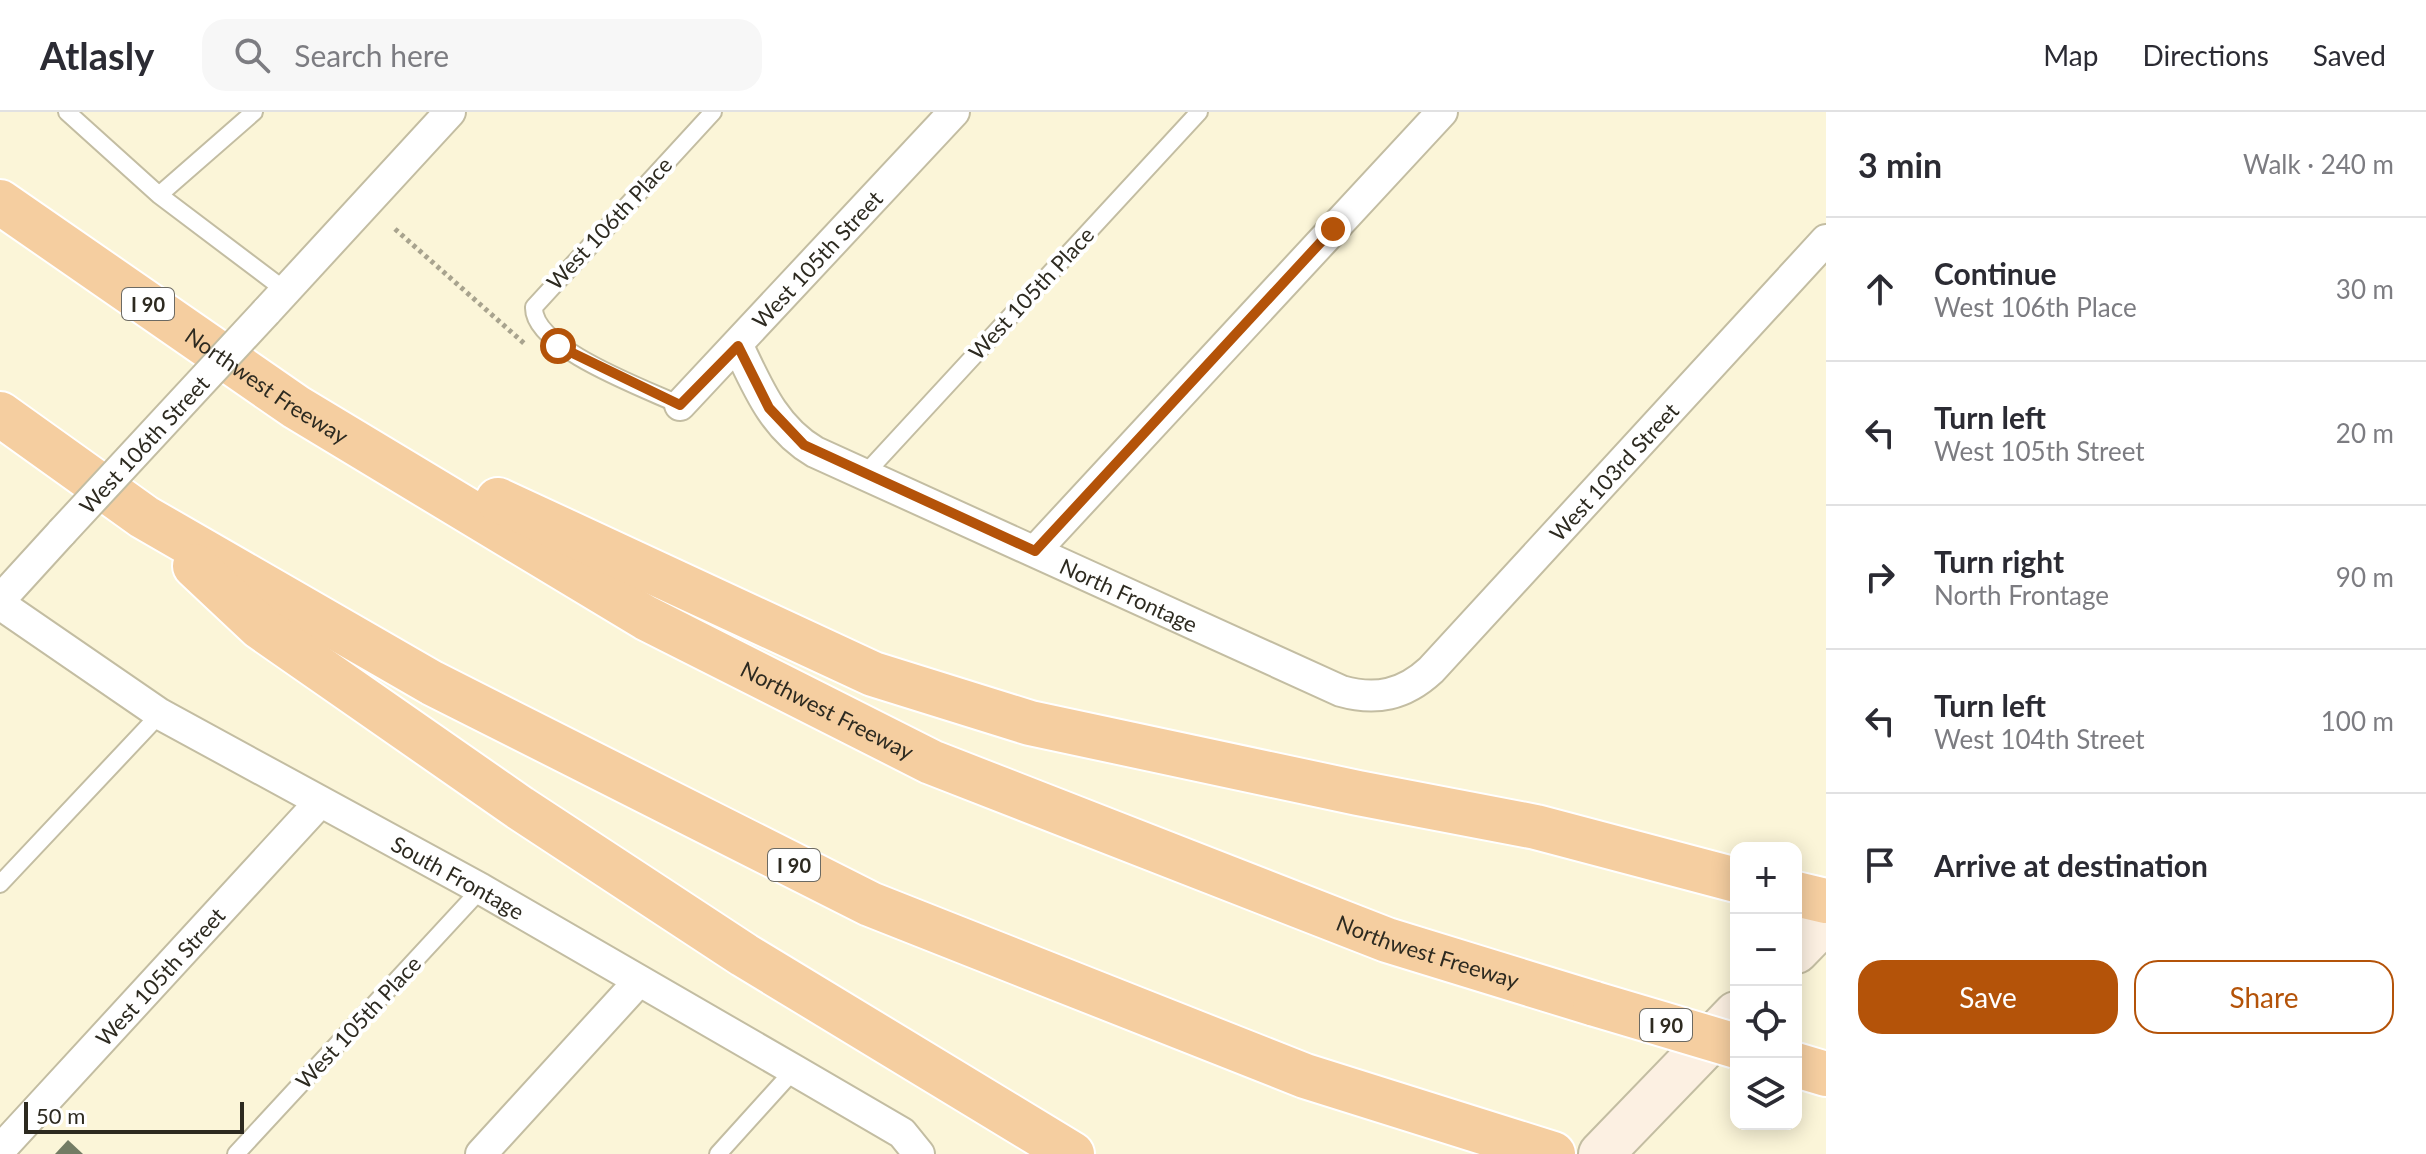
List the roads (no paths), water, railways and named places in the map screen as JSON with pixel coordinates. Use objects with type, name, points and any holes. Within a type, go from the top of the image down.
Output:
[{"type":"highway","name":"Northwest Freeway","points":[[0,202],[296,407],[646,618],[931,762],[1387,940],[1730,1044]]},
{"type":"highway","points":[[296,407],[873,674],[1030,723],[1358,793],[1536,827],[1730,878]]},
{"type":"highway","name":"I 90","points":[[0,414],[144,517],[432,683],[870,904],[1305,1076],[1553,1154]]},
{"type":"highway","points":[[144,517],[260,627],[520,808],[744,955],[1072,1154]]},
{"type":"highway","points":[[1802,895],[1826,901]]},
{"type":"highway","points":[[1802,1067],[1826,1074]]},
{"type":"main road","points":[[1802,945],[1826,920]]},
{"type":"main road","points":[[1601,1154],[1730,1020]]},
{"type":"street","name":"West 106th Street","points":[[0,602],[450,112]]},
{"type":"street","name":"West 105th Street","points":[[680,405],[954,112]]},
{"type":"street","points":[[1035,551],[1442,112]]},
{"type":"street","name":"West 103rd Street","points":[[1395,693],[1431,670],[1826,240]]},
{"type":"street","name":"North Frontage","points":[[738,346],[763,398],[784,428],[815,452],[1341,691],[1367,696],[1395,693]]},
{"type":"street","name":"South Frontage","points":[[0,602],[160,714],[481,889],[902,1133],[918,1150]]},
{"type":"street","name":"West 105th Street","points":[[0,1150],[320,802]]},
{"type":"street","points":[[481,1154],[639,981]]},
{"type":"lane","points":[[67,112],[276,302]]},
{"type":"lane","points":[[159,195],[254,112]]},
{"type":"lane","name":"West 106th Place","points":[[680,405],[558,346],[541,329],[534,312],[537,302],[713,112]]},
{"type":"lane","name":"West 105th Place","points":[[864,475],[1199,112]]},
{"type":"lane","points":[[0,884],[160,714]]},
{"type":"lane","name":"West 105th Place","points":[[236,1154],[481,889]]},
{"type":"lane","points":[[718,1154],[794,1070]]}]
